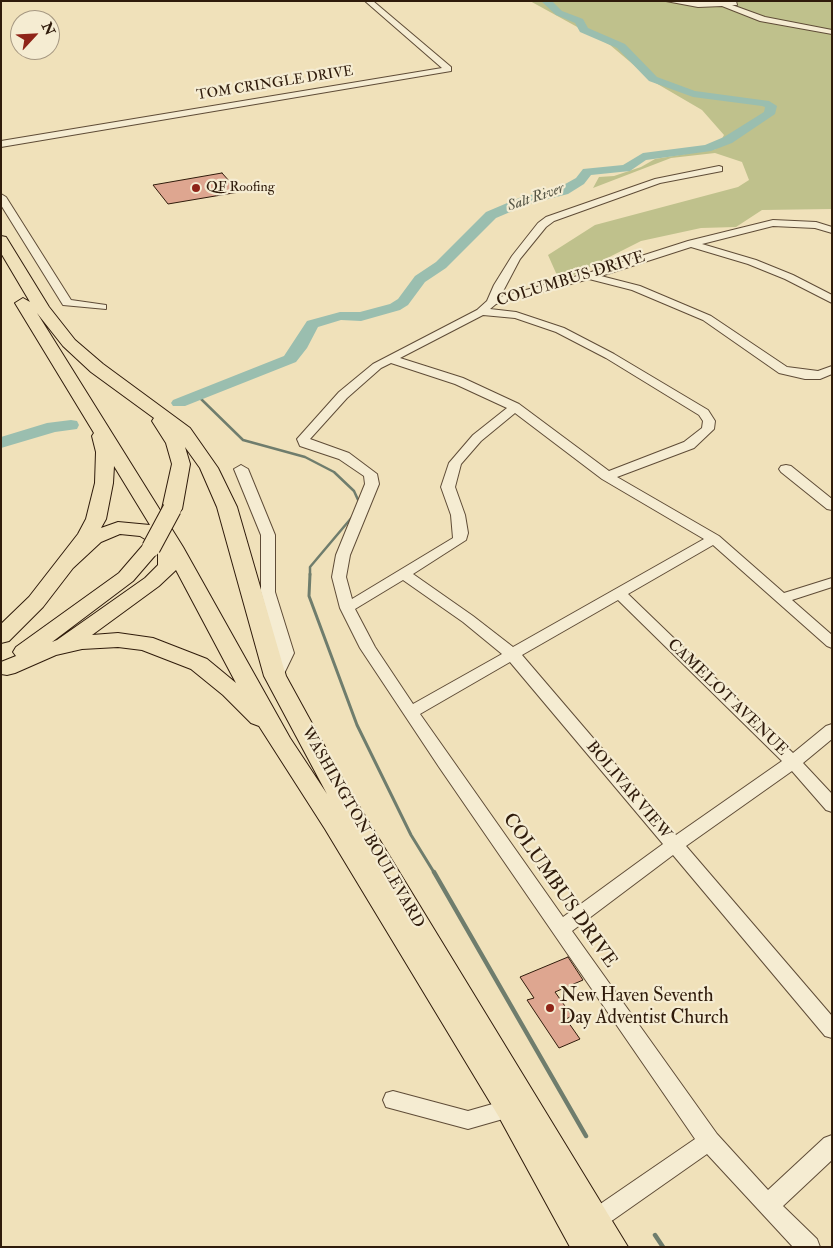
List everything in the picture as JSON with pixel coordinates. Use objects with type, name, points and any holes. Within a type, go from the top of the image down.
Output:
[{"type":"highway","points":[[1,240],[42,309],[69,343],[97,368],[144,403],[162,422],[175,443],[181,464],[172,509],[151,548],[126,577],[30,647],[4,670]]},
{"type":"highway","name":"WASHINGTON BOULEVARD","points":[[1,269],[173,547],[280,742],[334,823],[510,1108],[591,1233],[612,1247]]},
{"type":"highway","name":"WASHINGTON BOULEVARD","points":[[144,403],[184,432],[209,468],[227,507],[275,676],[333,784],[591,1233]]},
{"type":"highway","points":[[1,636],[36,602],[87,536],[96,519],[104,483],[105,452],[97,424]]},
{"type":"highway","points":[[58,648],[152,582],[168,566],[169,554],[162,542],[145,530],[118,528],[94,538],[62,567]]},
{"type":"highway","points":[[4,670],[26,658],[90,641],[118,640],[144,642],[199,664],[231,690],[280,742]]},
{"type":"street","name":"TOM CRINGLE DRIVE","points":[[1,144],[448,69],[368,1]]},
{"type":"street","points":[[669,1],[698,5],[725,5],[742,1]]},
{"type":"street","points":[[725,5],[763,19],[832,32]]},
{"type":"street","points":[[607,476],[689,445],[708,429],[710,421],[704,414],[610,356],[560,330],[487,307],[516,258],[542,225],[550,219],[658,181],[719,169]]},
{"type":"street","points":[[1,197],[67,303],[102,307]]},
{"type":"street","name":"COLUMBUS DRIVE","points":[[809,1247],[767,1205],[709,1141],[368,648],[347,608],[339,577],[341,564],[372,484],[370,474],[344,456],[305,443],[303,439],[343,395],[377,366],[487,307],[692,243],[773,223],[816,225],[832,230]]},
{"type":"street","points":[[692,243],[752,262],[790,277],[832,300]]},
{"type":"street","points":[[589,276],[636,288],[707,318],[783,370],[804,375],[820,375],[832,369]]},
{"type":"street","points":[[390,359],[460,381],[515,406],[607,476],[714,539],[832,643]]},
{"type":"street","points":[[347,608],[458,540],[461,534],[458,515],[448,487],[455,463],[476,438],[515,406]]},
{"type":"street","points":[[241,469],[268,535],[268,592],[286,653],[275,676]]},
{"type":"street","points":[[786,469],[832,506]]},
{"type":"street","points":[[411,712],[714,539]]},
{"type":"street","name":"BOLIVAR VIEW","points":[[404,574],[468,619],[512,654],[832,1030]]},
{"type":"street","points":[[781,599],[832,582]]},
{"type":"street","name":"CAMELOT AVENUE","points":[[619,593],[793,762],[832,806]]},
{"type":"street","points":[[561,929],[674,845],[793,762],[832,730]]},
{"type":"street","points":[[393,1100],[468,1120],[510,1108]]},
{"type":"street","points":[[591,1233],[709,1141]]},
{"type":"street","points":[[767,1205],[793,1184],[832,1145]]},
{"type":"green space","points":[[530,1],[832,1],[832,209],[762,210],[736,227],[701,228],[641,241],[560,282],[548,255],[595,225],[738,187],[749,180],[742,162],[715,153],[671,158],[593,188],[599,177],[614,176],[641,167],[655,159],[716,149],[724,135],[702,110],[654,82],[610,45]]},
{"type":"building","name":"QF Roofing","points":[[222,173],[239,192],[168,204],[153,185]]},
{"type":"building","name":"New Haven Seventh Day Adventist Church","points":[[568,957],[583,980],[555,992],[572,1016],[566,1019],[580,1039],[559,1048],[527,1000],[534,998],[520,977]]},
{"type":"waterway","name":"Salt River","points":[[179,403],[290,359],[299,348],[312,324],[340,316],[361,317],[395,307],[403,302],[420,279],[441,265],[491,215],[524,201],[563,191],[580,181],[587,172],[626,168],[643,157],[707,148],[728,140],[769,114],[771,106],[765,103],[693,94],[653,79],[621,46],[584,30],[579,21],[559,13],[546,1]]},
{"type":"waterway","points":[[199,397],[243,440],[305,457],[334,472],[354,491],[359,502]]},
{"type":"waterway","name":"Salt River","points":[[1,443],[53,427],[71,425]]},
{"type":"waterway","points":[[310,574],[310,567],[353,516]]},
{"type":"waterway","points":[[310,574],[309,596],[357,725],[411,835],[435,874]]},
{"type":"waterway","points":[[434,872],[586,1136]]},
{"type":"waterway","points":[[655,1235],[663,1247]]},
{"type":"place","name":"QF Roofing","points":[[196,188]]},
{"type":"place","name":"New Haven Seventh Day Adventist Church","points":[[550,1008]]}]
